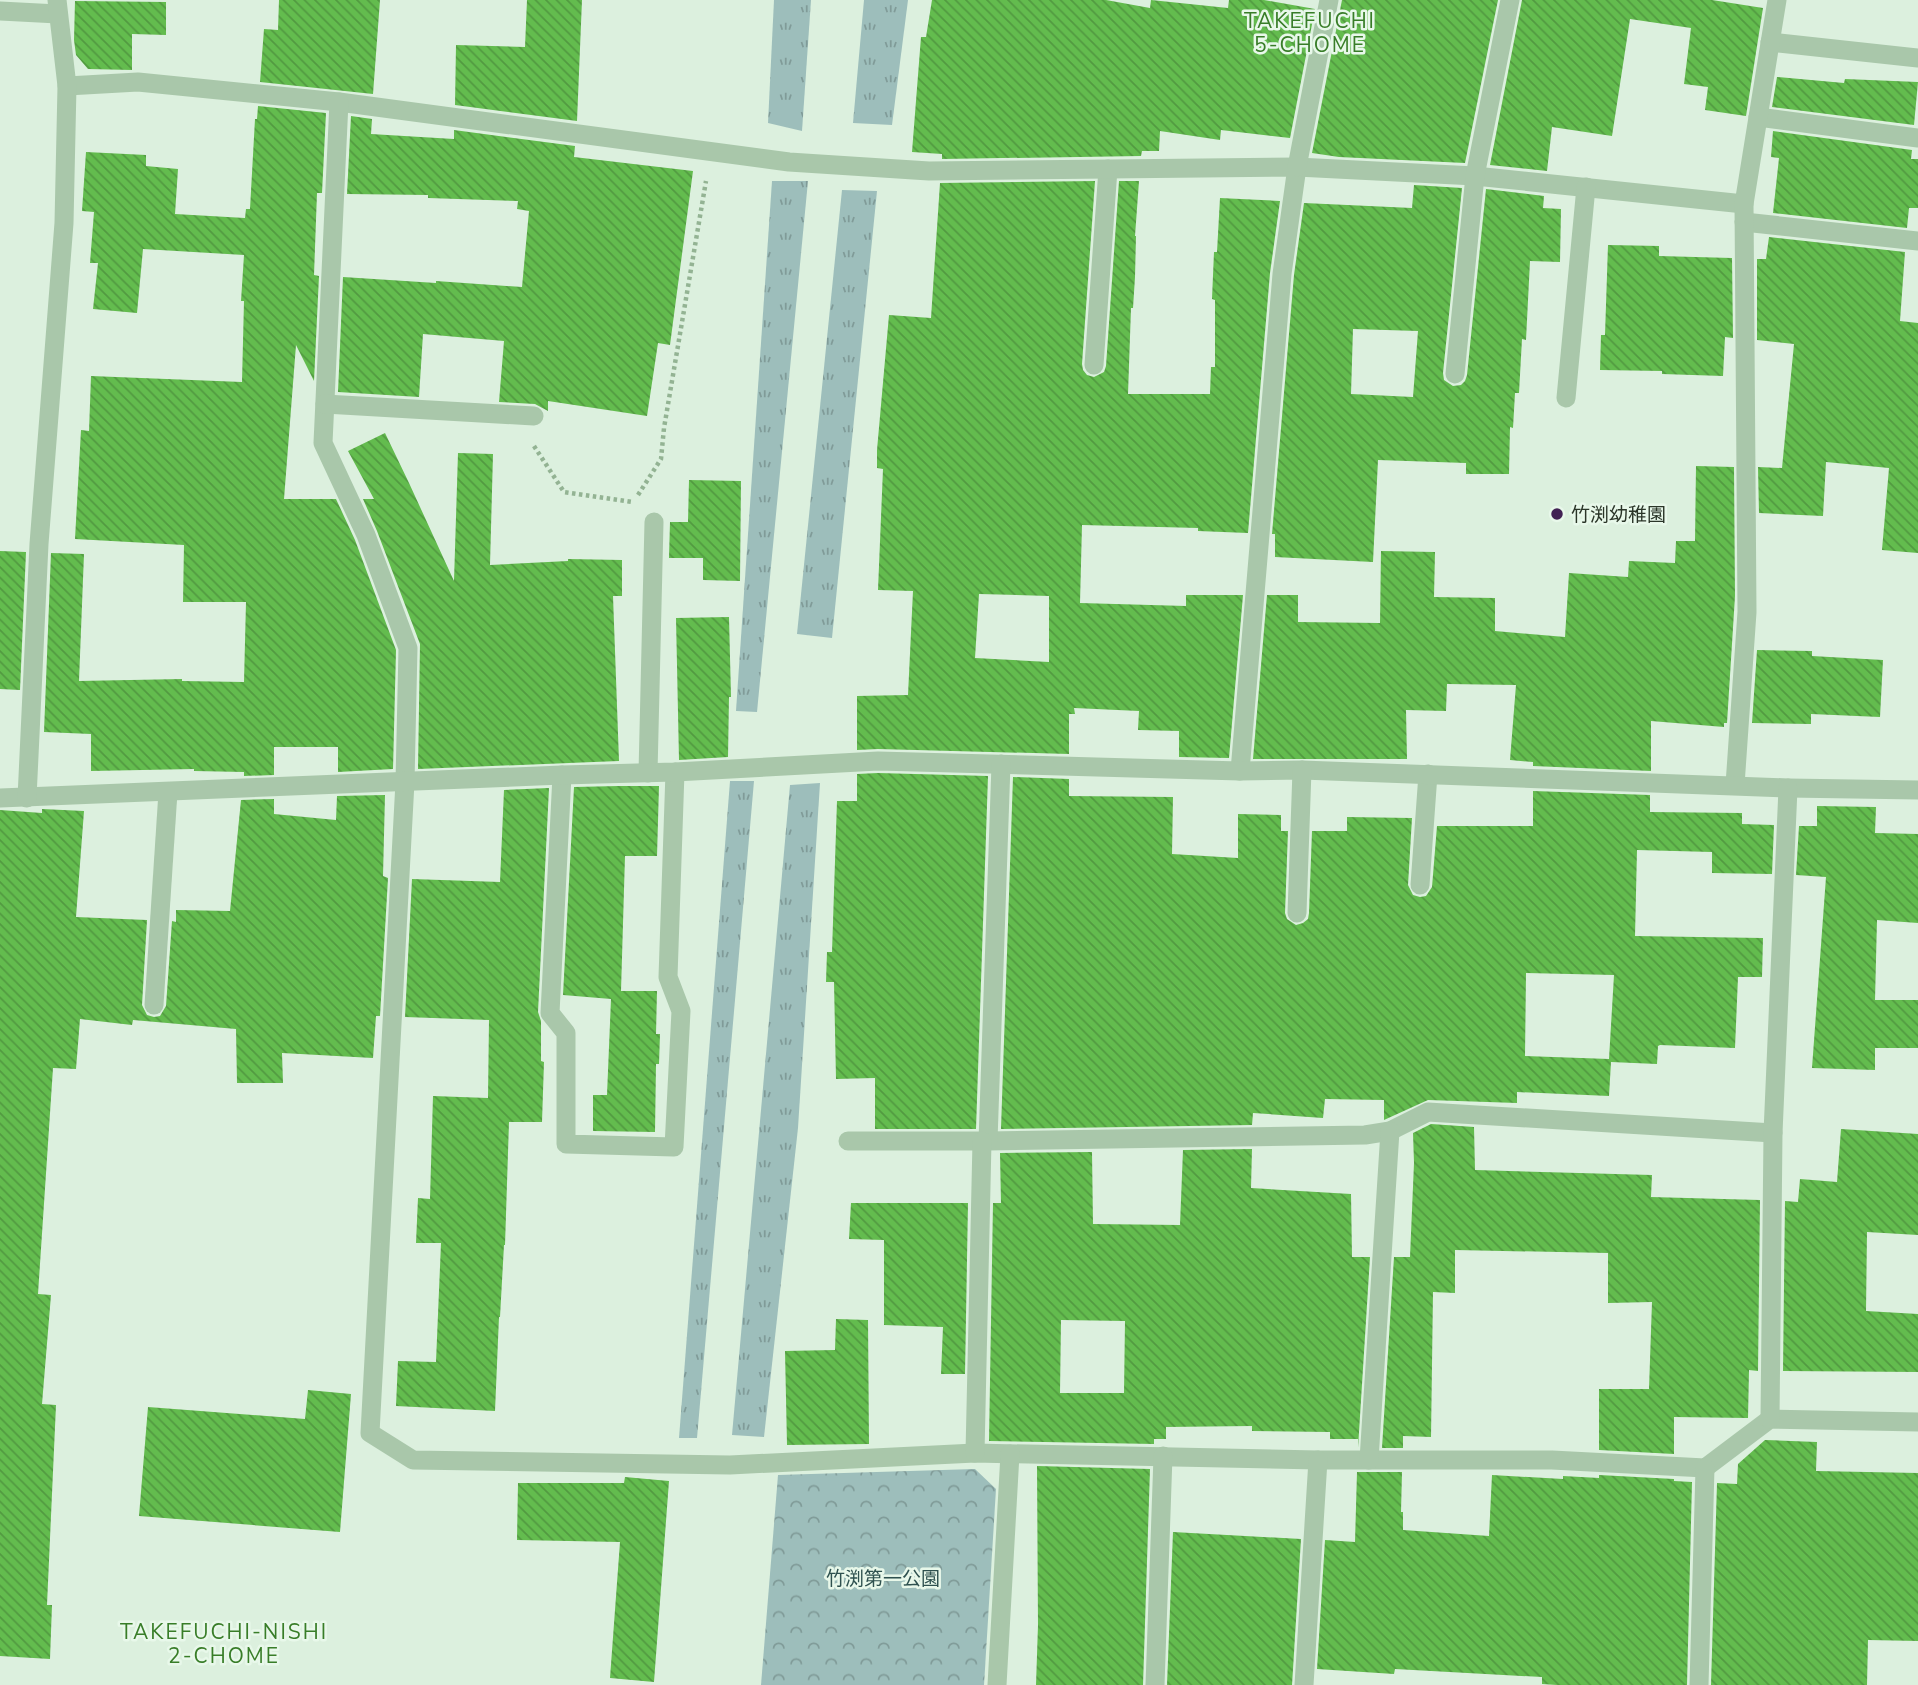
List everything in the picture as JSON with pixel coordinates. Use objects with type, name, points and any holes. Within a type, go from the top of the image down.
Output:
[{"type":"street","points":[[1240,771],[1282,274],[1297,167],[1329,0]]},
{"type":"street","points":[[1455,374],[1475,176],[1510,0]]},
{"type":"street","points":[[1735,785],[1747,612],[1744,213],[1777,0]]},
{"type":"street","points":[[0,11],[58,7],[67,86],[64,223],[39,544],[27,798]]},
{"type":"street","points":[[1770,42],[1918,58]]},
{"type":"street","points":[[67,86],[138,82],[339,102],[789,162],[929,171],[1297,167],[1475,176],[1586,187],[1918,241]]},
{"type":"street","points":[[339,102],[323,443],[366,535],[408,648],[405,782],[370,1433],[413,1460],[730,1465],[975,1453],[1318,1460],[1552,1460],[1705,1468],[1770,1419],[1918,1423]]},
{"type":"street","points":[[1758,117],[1918,138]]},
{"type":"street","points":[[1094,365],[1108,169]]},
{"type":"street","points":[[1566,398],[1586,187]]},
{"type":"street","points":[[324,404],[534,416]]},
{"type":"street","points":[[648,773],[654,522]]},
{"type":"street","points":[[0,798],[675,772],[878,761],[1240,771],[1302,770],[1788,788],[1918,790]]},
{"type":"street","points":[[975,1453],[1001,764]]},
{"type":"street","points":[[1297,913],[1302,770]]},
{"type":"street","points":[[562,775],[550,1013],[566,1033],[566,1144],[674,1147],[681,1011],[668,977],[675,772]]},
{"type":"street","points":[[1420,886],[1428,774]]},
{"type":"street","points":[[1770,1419],[1773,1133],[1788,788]]},
{"type":"street","points":[[154,1005],[168,792]]},
{"type":"street","points":[[848,1141],[1351,1135],[1390,1131],[1427,1112],[1773,1133]]},
{"type":"street","points":[[1369,1460],[1390,1131]]},
{"type":"street","points":[[997,1685],[1010,1454]]},
{"type":"street","points":[[1155,1685],[1163,1456]]},
{"type":"street","points":[[1304,1685],[1318,1460]]},
{"type":"street","points":[[1699,1685],[1705,1468]]},
{"type":"path","points":[[634,502],[661,459],[711,152]]},
{"type":"path","points":[[534,416],[534,445],[564,492],[650,505],[654,522]]},
{"type":"green space","points":[[774,0],[811,0],[802,131],[768,123]]},
{"type":"green space","points":[[864,0],[908,0],[892,125],[853,123]]},
{"type":"green space","points":[[772,181],[808,181],[757,712],[736,711]]},
{"type":"green space","points":[[842,190],[877,191],[832,638],[797,634]]},
{"type":"green space","points":[[730,781],[754,781],[697,1438],[679,1438]]},
{"type":"green space","points":[[820,783],[798,1128],[764,1437],[732,1435],[790,785]]},
{"type":"green space","name":"竹渕第一公園","points":[[975,1469],[996,1489],[984,1685],[761,1685],[778,1475]]},
{"type":"building","points":[[279,0],[380,0],[373,94],[260,82],[264,29],[278,30]]},
{"type":"building","points":[[527,0],[582,0],[577,121],[455,105],[456,45],[525,47]]},
{"type":"building","points":[[932,0],[1106,0],[1150,8],[1151,0],[1228,8],[1229,0],[1264,0],[1315,9],[1290,138],[1221,130],[1220,140],[1160,131],[1159,151],[1142,151],[1141,156],[942,159],[942,154],[912,152],[921,37],[926,37]]},
{"type":"building","points":[[1342,0],[1498,0],[1465,163],[1339,157],[1312,153]]},
{"type":"building","points":[[1522,0],[1712,0],[1763,8],[1746,116],[1705,110],[1708,87],[1684,84],[1691,28],[1630,19],[1612,136],[1552,127],[1547,171],[1490,165]]},
{"type":"building","points":[[75,1],[166,2],[166,35],[132,34],[132,70],[88,69],[76,55]]},
{"type":"building","points":[[1777,77],[1844,83],[1845,79],[1918,82],[1914,125],[1772,107]]},
{"type":"building","points":[[258,106],[326,113],[322,193],[317,193],[314,275],[319,276],[314,381],[296,345],[284,499],[336,499],[355,540],[396,650],[393,769],[338,772],[338,747],[274,747],[274,775],[244,776],[244,772],[194,769],[91,771],[91,734],[44,732],[51,553],[84,554],[79,681],[182,679],[244,682],[246,602],[183,602],[184,545],[75,539],[81,430],[89,431],[91,376],[242,382],[244,301],[241,301],[244,255],[143,249],[137,313],[93,309],[98,263],[90,263],[94,212],[82,211],[86,152],[146,155],[146,166],[178,169],[175,214],[245,218],[246,209],[250,209]]},
{"type":"building","points":[[351,116],[372,119],[371,134],[454,139],[454,130],[575,146],[574,157],[693,171],[670,345],[658,343],[647,416],[548,401],[548,411],[535,404],[499,402],[504,341],[423,334],[419,397],[338,392],[343,277],[522,287],[529,211],[517,209],[518,201],[428,198],[428,195],[347,194]]},
{"type":"building","points":[[1773,131],[1912,150],[1911,159],[1918,159],[1918,208],[1909,208],[1907,228],[1773,213],[1779,158],[1771,157]]},
{"type":"building","points":[[1095,181],[1082,364],[1087,375],[1094,377],[1104,372],[1106,366],[1119,181],[1139,181],[1128,394],[1210,394],[1211,367],[1215,367],[1215,300],[1212,299],[1220,198],[1280,201],[1270,273],[1248,533],[1198,531],[1198,528],[1082,525],[1080,603],[1186,606],[1186,595],[1243,595],[1229,758],[1179,757],[1179,731],[1138,730],[1139,711],[1074,708],[1075,714],[1069,714],[1069,754],[857,750],[857,696],[908,695],[913,591],[878,590],[883,469],[877,468],[877,450],[889,315],[931,318],[940,183]],"holes":[[[979,594],[1049,596],[1049,662],[975,658]]]},
{"type":"building","points":[[1414,185],[1462,188],[1443,373],[1444,380],[1453,386],[1461,385],[1467,375],[1486,189],[1544,196],[1543,208],[1561,209],[1560,262],[1530,261],[1526,340],[1522,339],[1519,393],[1515,393],[1513,428],[1510,427],[1509,474],[1466,474],[1466,463],[1378,460],[1373,562],[1275,557],[1275,534],[1272,534],[1294,275],[1304,203],[1412,208]],"holes":[[[1353,329],[1418,331],[1413,397],[1351,394]]]},
{"type":"building","points":[[1769,237],[1905,252],[1900,321],[1918,323],[1918,553],[1882,550],[1889,468],[1826,462],[1823,516],[1759,513],[1758,467],[1782,468],[1794,344],[1757,340],[1757,259],[1766,259]]},
{"type":"building","points":[[1608,245],[1659,246],[1659,256],[1732,258],[1733,338],[1725,337],[1723,376],[1600,370],[1601,335],[1605,335]]},
{"type":"building","points":[[385,433],[454,581],[458,453],[493,454],[490,565],[568,559],[622,560],[622,596],[613,596],[619,761],[418,769],[420,644],[363,499],[374,499],[348,451]]},
{"type":"building","points":[[1696,466],[1734,467],[1735,596],[1727,723],[1724,723],[1724,727],[1651,721],[1651,771],[1533,766],[1533,762],[1510,760],[1516,685],[1447,684],[1446,711],[1406,710],[1407,759],[1253,759],[1267,595],[1298,595],[1298,622],[1380,623],[1381,551],[1435,552],[1434,597],[1495,598],[1495,631],[1565,637],[1569,573],[1628,577],[1629,561],[1675,563],[1676,541],[1695,541]]},
{"type":"building","points":[[689,480],[741,481],[740,581],[703,580],[703,558],[669,558],[670,522],[688,522]]},
{"type":"building","points":[[0,551],[26,552],[20,690],[0,689]]},
{"type":"building","points":[[729,617],[731,697],[728,757],[679,760],[676,618]]},
{"type":"building","points":[[1757,650],[1812,651],[1812,656],[1883,660],[1880,717],[1811,714],[1811,724],[1752,723]]},
{"type":"building","points":[[857,774],[988,776],[976,1129],[875,1129],[875,1078],[836,1079],[834,982],[826,982],[827,952],[832,952],[837,801],[857,801]]},
{"type":"building","points":[[1013,777],[1069,779],[1069,796],[1173,797],[1172,854],[1238,858],[1238,814],[1281,815],[1281,831],[1288,831],[1285,913],[1287,919],[1296,925],[1308,919],[1312,831],[1347,831],[1347,817],[1412,818],[1408,885],[1413,895],[1420,897],[1426,896],[1432,887],[1437,826],[1533,826],[1533,791],[1650,795],[1650,812],[1742,813],[1742,824],[1774,825],[1772,874],[1712,873],[1712,852],[1637,850],[1635,936],[1763,938],[1762,977],[1738,977],[1735,1048],[1660,1045],[1657,1064],[1611,1062],[1609,1096],[1517,1092],[1517,1103],[1428,1100],[1384,1120],[1384,1100],[1325,1099],[1323,1118],[1253,1113],[1252,1125],[1001,1129]],"holes":[[[1526,973],[1614,975],[1609,1059],[1525,1056]]]},
{"type":"building","points":[[659,786],[657,856],[625,856],[621,991],[657,991],[656,1034],[660,1034],[659,1064],[656,1064],[655,1132],[593,1131],[593,1095],[607,1095],[611,999],[563,995],[574,787]]},
{"type":"building","points":[[549,788],[538,1012],[541,1021],[541,1061],[544,1062],[542,1122],[509,1122],[495,1411],[396,1406],[398,1361],[436,1362],[441,1243],[416,1243],[418,1198],[430,1199],[433,1096],[488,1098],[489,1020],[405,1017],[412,879],[500,882],[504,790]]},
{"type":"building","points":[[385,795],[383,876],[388,878],[380,1016],[376,1016],[373,1058],[282,1053],[283,1083],[237,1083],[236,1029],[133,1020],[132,1025],[80,1019],[76,1069],[53,1068],[38,1294],[51,1295],[42,1404],[56,1405],[47,1605],[52,1605],[50,1659],[0,1656],[0,810],[42,813],[42,809],[84,811],[76,917],[147,920],[142,1005],[147,1015],[154,1017],[160,1016],[166,1006],[172,921],[176,922],[176,910],[230,911],[241,800],[274,799],[274,814],[336,820],[337,796]]},
{"type":"building","points":[[1817,806],[1876,807],[1875,833],[1918,834],[1918,923],[1877,920],[1875,1000],[1918,1000],[1918,1048],[1875,1048],[1875,1070],[1812,1068],[1826,877],[1796,875],[1799,826],[1817,826]]},
{"type":"building","points":[[1431,1124],[1474,1127],[1475,1170],[1652,1175],[1651,1197],[1760,1200],[1758,1371],[1749,1370],[1748,1418],[1674,1417],[1674,1454],[1599,1450],[1599,1389],[1649,1389],[1652,1302],[1608,1303],[1608,1253],[1455,1250],[1455,1293],[1433,1292],[1431,1437],[1403,1436],[1403,1448],[1382,1448],[1394,1257],[1410,1257],[1413,1133]]},
{"type":"building","points":[[1841,1129],[1918,1134],[1918,1235],[1867,1232],[1866,1311],[1918,1314],[1918,1372],[1783,1371],[1785,1201],[1798,1202],[1800,1179],[1837,1182]]},
{"type":"building","points":[[1252,1149],[1251,1188],[1351,1194],[1352,1257],[1370,1257],[1358,1448],[1358,1439],[1330,1439],[1330,1432],[1252,1431],[1252,1426],[1166,1427],[1166,1439],[1154,1439],[1154,1444],[989,1441],[993,1203],[1001,1203],[1000,1153],[1092,1152],[1093,1224],[1180,1225],[1183,1150]],"holes":[[[1061,1320],[1125,1321],[1124,1393],[1060,1393]]]},
{"type":"building","points":[[851,1203],[968,1203],[965,1374],[941,1374],[943,1327],[884,1325],[884,1240],[849,1239]]},
{"type":"building","points":[[836,1319],[868,1320],[869,1444],[787,1445],[785,1351],[835,1350]]},
{"type":"building","points":[[308,1390],[351,1394],[340,1532],[139,1516],[148,1407],[305,1419]]},
{"type":"building","points":[[1765,1440],[1817,1442],[1816,1471],[1918,1473],[1918,1641],[1868,1640],[1867,1685],[1711,1685],[1717,1483],[1737,1484],[1738,1464]]},
{"type":"building","points":[[1037,1466],[1150,1469],[1143,1685],[1036,1685]]},
{"type":"building","points":[[1357,1472],[1402,1472],[1403,1530],[1489,1536],[1492,1475],[1563,1479],[1563,1476],[1599,1478],[1599,1475],[1692,1482],[1687,1685],[1557,1685],[1542,1684],[1542,1677],[1395,1669],[1394,1674],[1317,1669],[1325,1540],[1355,1542]]},
{"type":"building","points":[[625,1477],[669,1481],[654,1682],[610,1678],[620,1542],[517,1540],[518,1483],[624,1483]]},
{"type":"building","points":[[1173,1532],[1301,1539],[1292,1685],[1167,1685]]},
{"type":"place","name":"竹渕幼稚園","points":[[1557,514]]},
{"type":"district","name":"TAKEFUCHI 5-CHOME","points":[[1310,33]]},
{"type":"district","name":"TAKEFUCHI-NISHI 2-CHOME","points":[[224,1644]]}]
